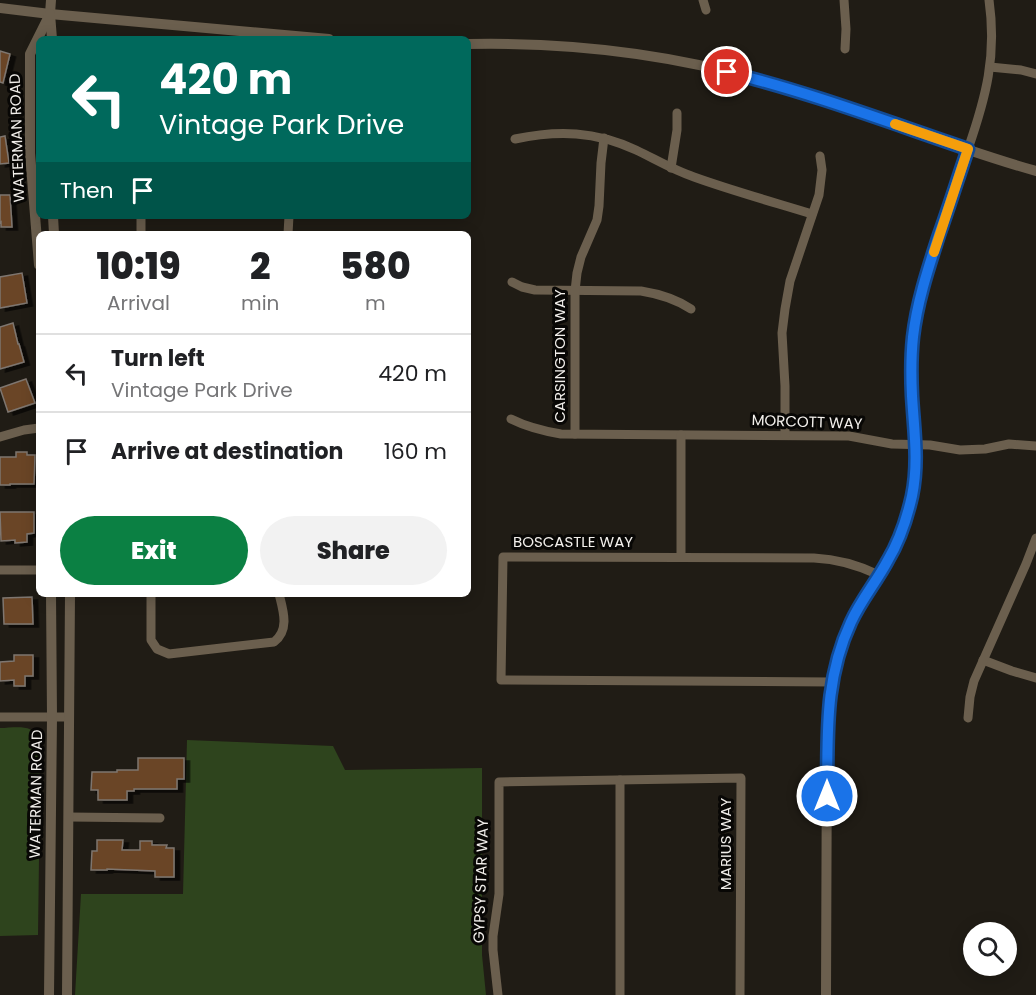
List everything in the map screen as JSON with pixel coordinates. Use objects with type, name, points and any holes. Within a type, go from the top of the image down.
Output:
[{"type":"street","name":"WATERMAN ROAD","points":[[51,0],[52,36]]},
{"type":"street","points":[[844,0],[845,49]]},
{"type":"street","points":[[826,995],[827,730],[832,682],[843,642],[852,621],[889,558],[908,512],[916,466],[911,364],[913,335],[925,277],[986,91],[992,35],[989,0]]},
{"type":"street","points":[[0,9],[296,36]]},
{"type":"street","name":"WATERMAN ROAD","points":[[39,36],[50,14]]},
{"type":"street","name":"WATERMAN ROAD","points":[[36,42],[30,54],[30,153],[36,231]]},
{"type":"street","points":[[471,44],[558,45],[660,57],[710,67],[809,95],[1036,171]]},
{"type":"street","points":[[990,67],[1036,74]]},
{"type":"street","points":[[671,168],[677,130],[676,113]]},
{"type":"street","points":[[515,139],[557,133],[604,138],[637,150],[694,177],[812,214]]},
{"type":"street","name":"CARSINGTON WAY","points":[[575,434],[575,291],[581,257],[597,220],[604,138]]},
{"type":"street","points":[[785,435],[782,333],[785,309],[790,281],[821,184],[820,156]]},
{"type":"street","points":[[512,282],[535,290],[657,293],[691,309]]},
{"type":"street","name":"MORCOTT WAY","points":[[511,419],[544,431],[575,434],[849,436],[892,444],[930,445],[973,451],[1009,444],[1036,446]]},
{"type":"street","points":[[0,437],[36,428]]},
{"type":"street","points":[[681,435],[681,558]]},
{"type":"street","points":[[968,718],[974,681],[1034,550],[1036,538]]},
{"type":"street","name":"BOSCASTLE WAY","points":[[832,682],[501,680],[503,557],[827,559],[846,562],[879,575]]},
{"type":"street","points":[[1,570],[36,570]]},
{"type":"street","name":"WATERMAN ROAD","points":[[49,995],[51,597]]},
{"type":"street","points":[[67,995],[70,597]]},
{"type":"street","points":[[151,597],[151,640],[157,649],[169,654],[278,640],[284,627],[280,597]]},
{"type":"street","points":[[983,660],[1036,678]]},
{"type":"street","points":[[0,717],[69,717]]},
{"type":"street","name":"MARIUS WAY","points":[[620,780],[741,778],[740,995]]},
{"type":"street","points":[[620,780],[620,995]]},
{"type":"street","name":"GYPSY STAR WAY","points":[[498,995],[493,936],[499,894],[499,782],[620,780]]},
{"type":"street","points":[[69,818],[160,818]]},
{"type":"green space","points":[[0,728],[28,728],[36,734],[38,739],[40,782],[38,935],[0,936]]},
{"type":"green space","points":[[187,740],[333,746],[345,770],[482,768],[482,955],[486,995],[75,995],[81,894],[183,894]]},
{"type":"building","points":[[0,51],[10,54],[3,83],[0,82]]},
{"type":"building","points":[[5,136],[9,163],[0,164],[0,137]]},
{"type":"building","points":[[0,195],[10,195],[12,227],[1,227]]},
{"type":"building","points":[[22,273],[27,303],[0,308],[0,277]]},
{"type":"building","points":[[13,323],[24,362],[0,369],[0,327]]},
{"type":"building","points":[[26,379],[35,403],[8,412],[0,388]]},
{"type":"building","points":[[16,452],[35,455],[34,484],[0,485],[0,457],[16,457]]},
{"type":"building","points":[[0,512],[34,512],[34,533],[27,534],[27,542],[1,541]]},
{"type":"building","points":[[32,597],[33,624],[4,624],[3,598]]},
{"type":"building","points":[[14,655],[33,655],[33,676],[25,676],[25,686],[14,686],[14,680],[0,681],[0,662],[14,661]]},
{"type":"building","points":[[138,758],[184,758],[184,779],[177,779],[177,789],[134,789],[134,791],[127,791],[127,800],[98,800],[98,790],[91,790],[92,772],[138,770]]},
{"type":"building","points":[[97,840],[123,840],[122,850],[140,850],[140,841],[152,841],[152,845],[167,845],[166,848],[174,848],[174,877],[155,877],[155,871],[91,870],[92,851],[97,851]]},
{"type":"slow traffic","points":[[895,124],[968,149],[934,252]]},
{"type":"route","points":[[727,72],[809,95],[968,149],[925,277],[913,335],[911,364],[916,466],[908,512],[889,558],[852,621],[836,663],[828,708],[827,796]]}]
